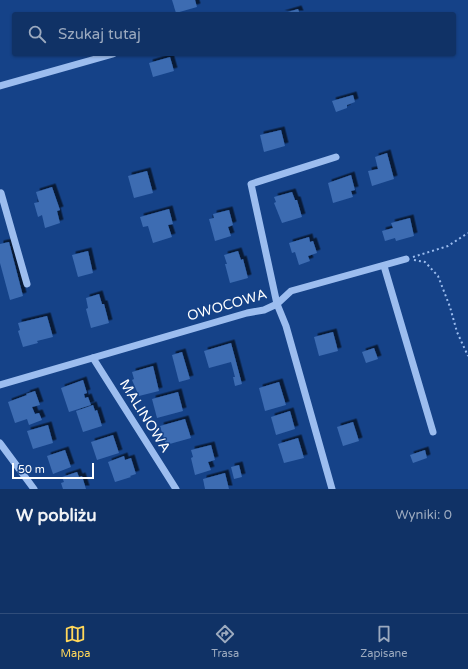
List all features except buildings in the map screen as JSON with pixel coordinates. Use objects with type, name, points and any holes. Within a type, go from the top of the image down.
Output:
[{"type":"street","points":[[0,86],[106,56]]},
{"type":"street","points":[[277,304],[251,184],[336,157]]},
{"type":"street","points":[[0,194],[27,284]]},
{"type":"street","points":[[277,304],[291,291],[406,260]]},
{"type":"street","points":[[384,266],[433,432]]},
{"type":"street","name":"OWOCOWA","points":[[0,385],[247,313],[264,310],[277,304],[286,326],[332,489]]},
{"type":"street","name":"MALINOWA","points":[[93,358],[176,489]]},
{"type":"street","points":[[0,443],[34,489]]},
{"type":"path","points":[[406,260],[448,246],[468,233]]},
{"type":"path","points":[[406,260],[425,262],[438,276],[450,307],[457,332],[468,356]]}]
